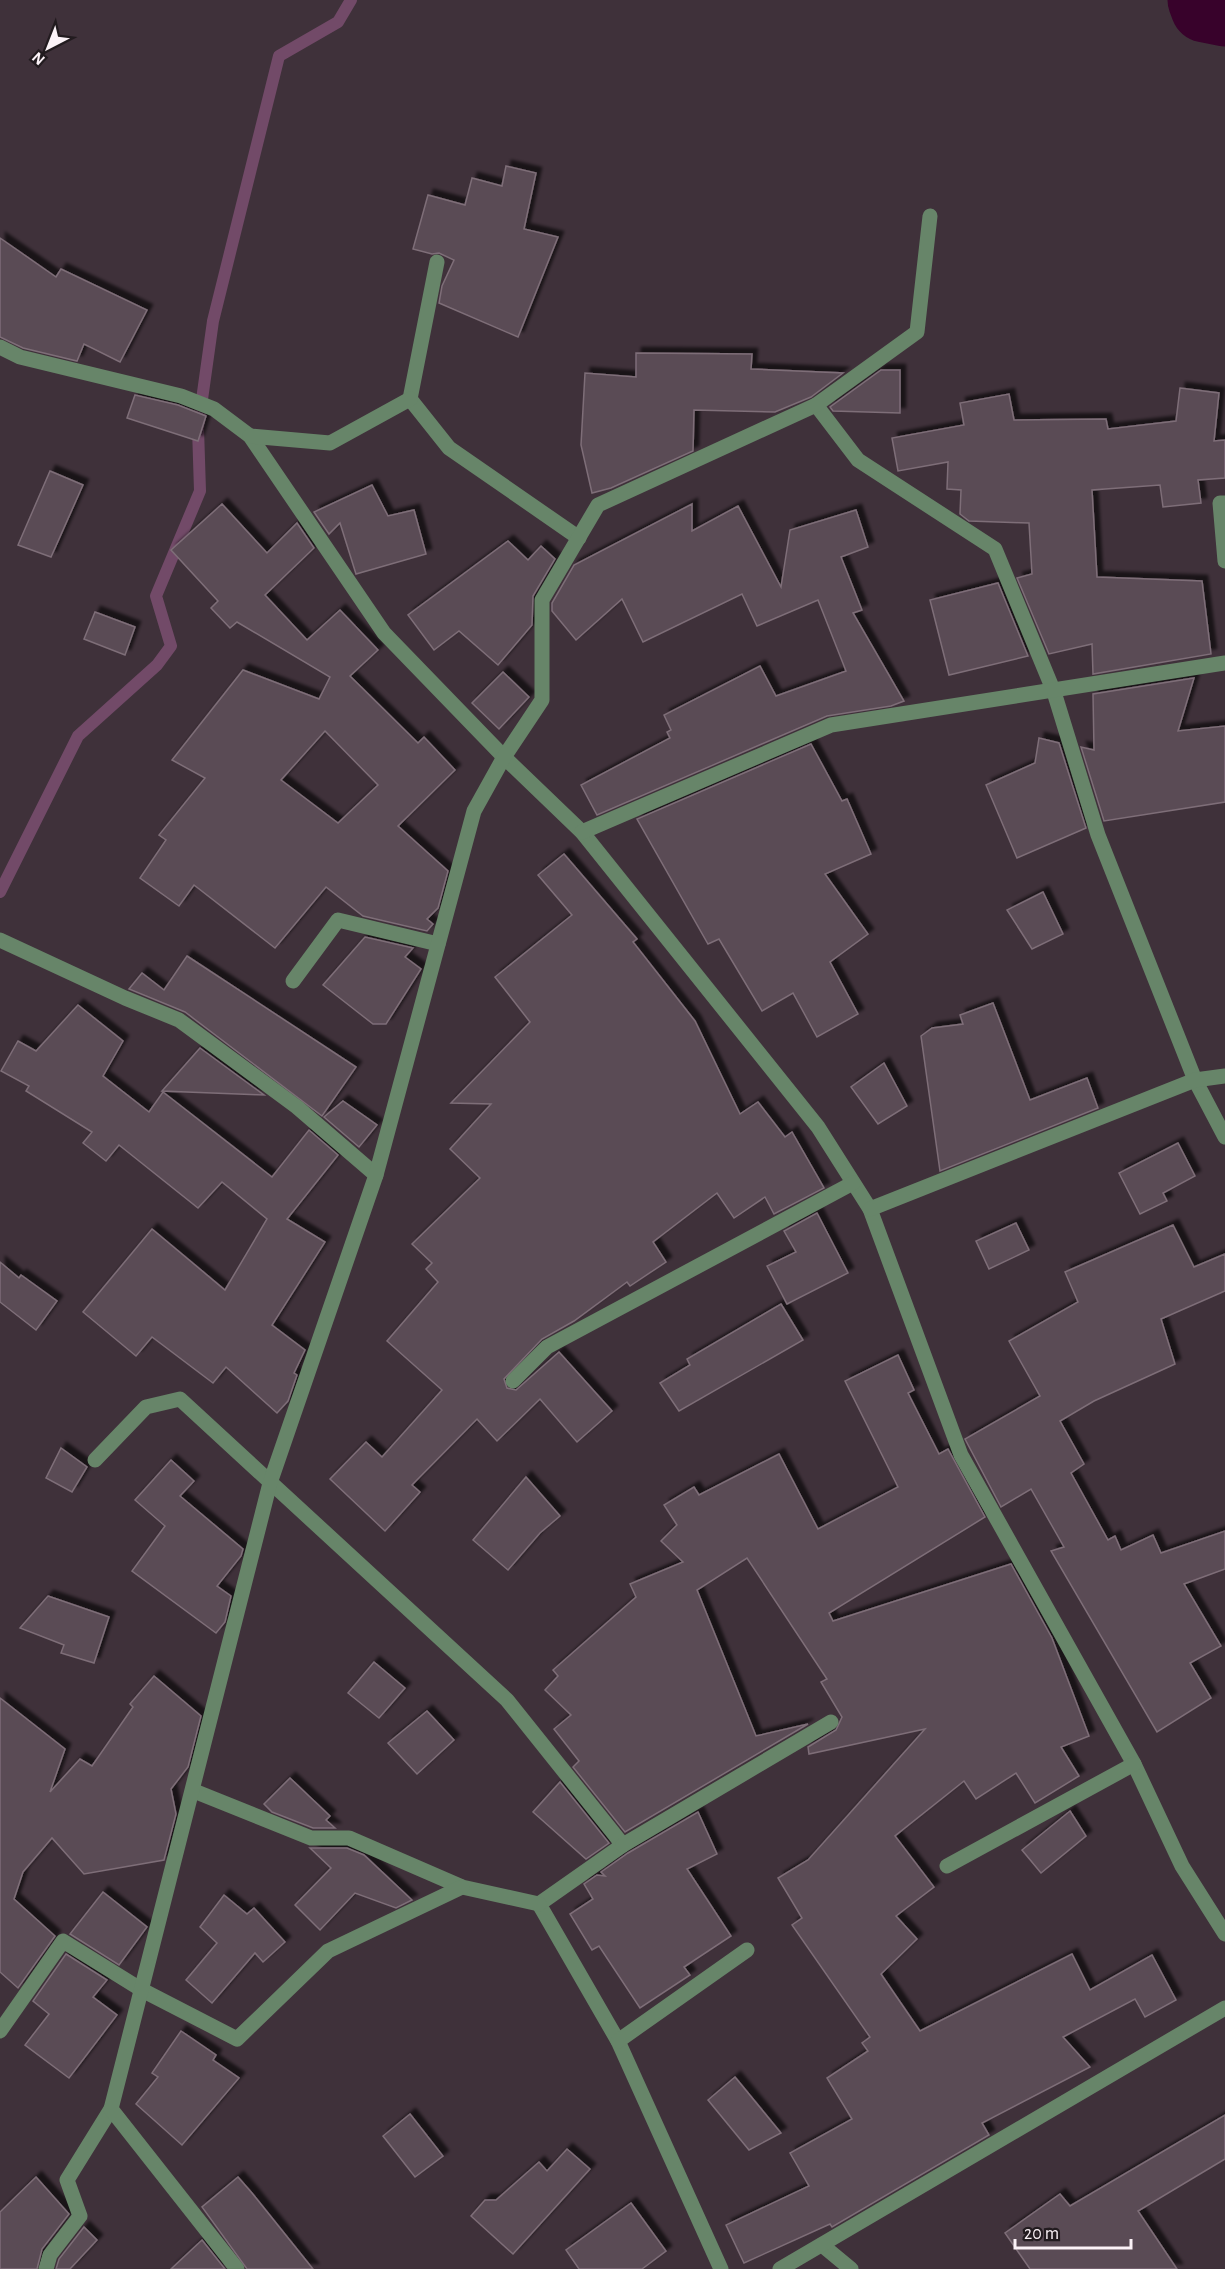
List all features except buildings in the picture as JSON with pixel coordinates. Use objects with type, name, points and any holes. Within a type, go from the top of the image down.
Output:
[{"type":"street","points":[[46,2269],[50,2255],[80,2216],[67,2180],[111,2109],[194,1791],[270,1483],[376,1175],[474,811],[504,757],[542,700],[542,600],[598,506],[816,405],[917,332],[930,216]]},
{"type":"street","points":[[437,262],[410,399],[449,448],[579,538]]},
{"type":"street","points":[[0,347],[20,357],[181,396],[214,409],[250,436],[384,633],[504,757],[582,832],[818,1127],[870,1209],[961,1455],[1134,1764],[1182,1866],[1225,1934]]},
{"type":"street","points":[[250,436],[330,443],[410,399]]},
{"type":"street","points":[[816,405],[858,460],[994,549],[1054,692],[1098,834],[1195,1080],[1225,1137]]},
{"type":"street","points":[[1225,503],[1220,503],[1225,561]]},
{"type":"street","points":[[582,832],[831,725],[1054,692],[1225,663]]},
{"type":"street","points":[[293,981],[338,920],[438,944]]},
{"type":"street","points":[[0,940],[125,998],[179,1020],[297,1107],[376,1175]]},
{"type":"street","points":[[870,1209],[1195,1080],[1225,1076]]},
{"type":"street","points":[[513,1381],[547,1347],[853,1183]]},
{"type":"street","points":[[95,1460],[146,1407],[180,1399],[507,1700],[623,1845]]},
{"type":"street","points":[[539,1905],[623,1845],[831,1722]]},
{"type":"street","points":[[947,1866],[1134,1764]]},
{"type":"street","points":[[194,1791],[311,1838],[349,1838],[462,1887],[539,1905],[618,2042],[721,2269]]},
{"type":"street","points":[[0,2031],[63,1941],[142,1990],[237,2039],[328,1951],[462,1887]]},
{"type":"street","points":[[618,2042],[747,1950]]},
{"type":"street","points":[[780,2269],[1225,2008]]},
{"type":"street","points":[[111,2109],[237,2269]]},
{"type":"street","points":[[822,2245],[851,2269]]},
{"type":"waterway","points":[[0,892],[78,736],[157,665],[171,646],[156,596],[200,491],[198,428],[213,321],[279,56],[338,22],[351,0]]},
{"type":"waterway","points":[[1202,0],[1205,8],[1225,12]]}]
